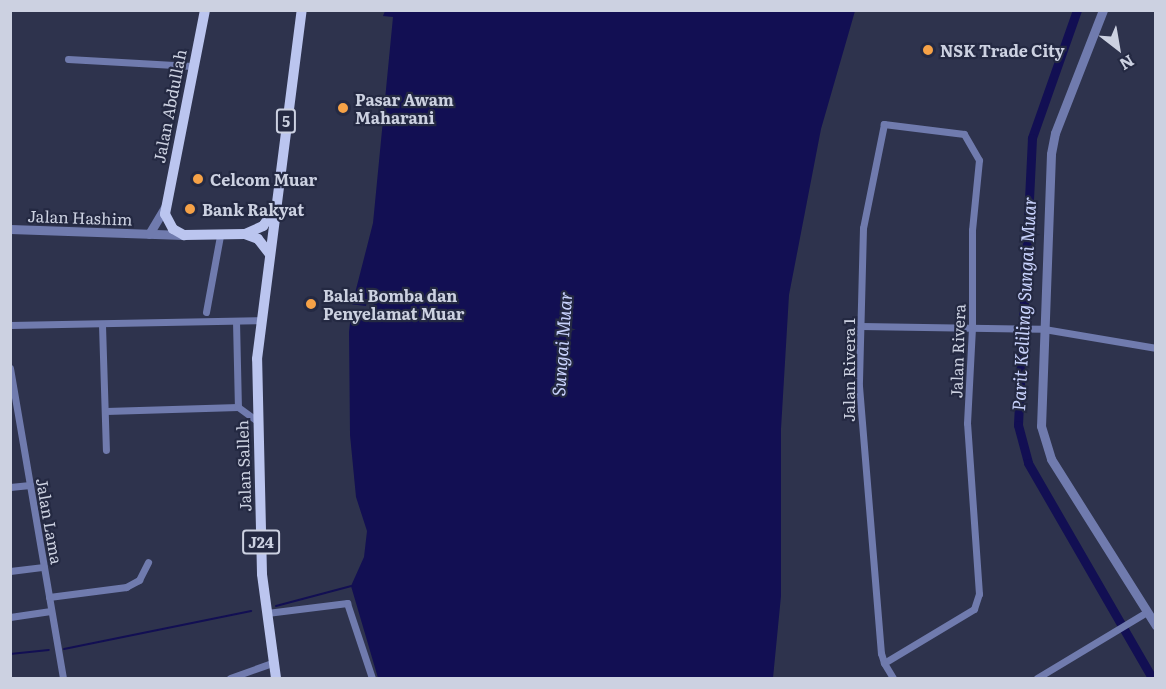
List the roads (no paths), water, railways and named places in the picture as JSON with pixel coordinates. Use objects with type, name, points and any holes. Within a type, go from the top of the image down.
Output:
[{"type":"main road","name":"Jalan Abdullah","points":[[165,207],[204,10]]},
{"type":"main road","name":"5","points":[[269,253],[302,10]]},
{"type":"main road","points":[[165,207],[170,225],[184,235],[220,236],[245,234],[263,225],[276,208]]},
{"type":"main road","points":[[245,234],[258,239],[269,253]]},
{"type":"main road","name":"Jalan Salleh","points":[[269,253],[261,320],[257,421],[267,613],[272,663],[276,678]]},
{"type":"street","points":[[1103,10],[1055,132],[1051,154],[1041,426],[1051,459],[1155,626]]},
{"type":"street","points":[[68,59],[192,66]]},
{"type":"street","name":"Jalan Rivera 1","points":[[884,663],[859,386],[863,228],[884,124],[931,129]]},
{"type":"street","name":"Jalan Rivera","points":[[884,663],[976,606],[979,594],[967,423],[972,326],[972,230],[979,160],[964,134],[931,129]]},
{"type":"street","points":[[149,234],[165,207]]},
{"type":"street","name":"Jalan Hashim","points":[[10,229],[184,235]]},
{"type":"street","points":[[206,312],[220,236]]},
{"type":"street","points":[[10,325],[102,325],[261,320]]},
{"type":"street","points":[[236,321],[238,407]]},
{"type":"street","points":[[102,325],[106,450]]},
{"type":"street","points":[[861,326],[972,326],[1044,329],[1155,348]]},
{"type":"street","name":"Jalan Lama","points":[[10,368],[63,678]]},
{"type":"street","points":[[106,411],[238,407],[257,421]]},
{"type":"street","points":[[10,487],[30,485]]},
{"type":"street","points":[[49,597],[126,587],[144,573],[148,562]]},
{"type":"street","points":[[10,571],[44,567]]},
{"type":"street","points":[[267,613],[347,603],[372,678]]},
{"type":"street","points":[[10,617],[51,611]]},
{"type":"street","points":[[1037,678],[1147,612]]},
{"type":"street","points":[[230,678],[272,663]]},
{"type":"street","points":[[884,663],[893,678]]},
{"type":"water","name":"Sungai Muar","points":[[385,11],[855,11],[821,129],[789,295],[781,429],[781,596],[773,678],[378,678],[351,586],[364,557],[367,531],[356,497],[350,435],[349,332],[352,305],[373,223],[393,17],[383,16]]},
{"type":"waterway","name":"Parit Keliling Sungai Muar","points":[[1077,10],[1032,138],[1018,425],[1028,463],[1152,678]]},
{"type":"waterway","points":[[276,606],[351,586]]},
{"type":"waterway","points":[[64,649],[251,611]]},
{"type":"waterway","points":[[10,654],[49,650]]},
{"type":"place","name":"NSK Trade City","points":[[928,50]]},
{"type":"place","name":"Pasar Awam Maharani","points":[[343,108]]},
{"type":"place","name":"Celcom Muar","points":[[198,179]]},
{"type":"place","name":"Bank Rakyat","points":[[190,209]]},
{"type":"place","name":"Balai Bomba dan Penyelamat Muar","points":[[311,304]]}]
